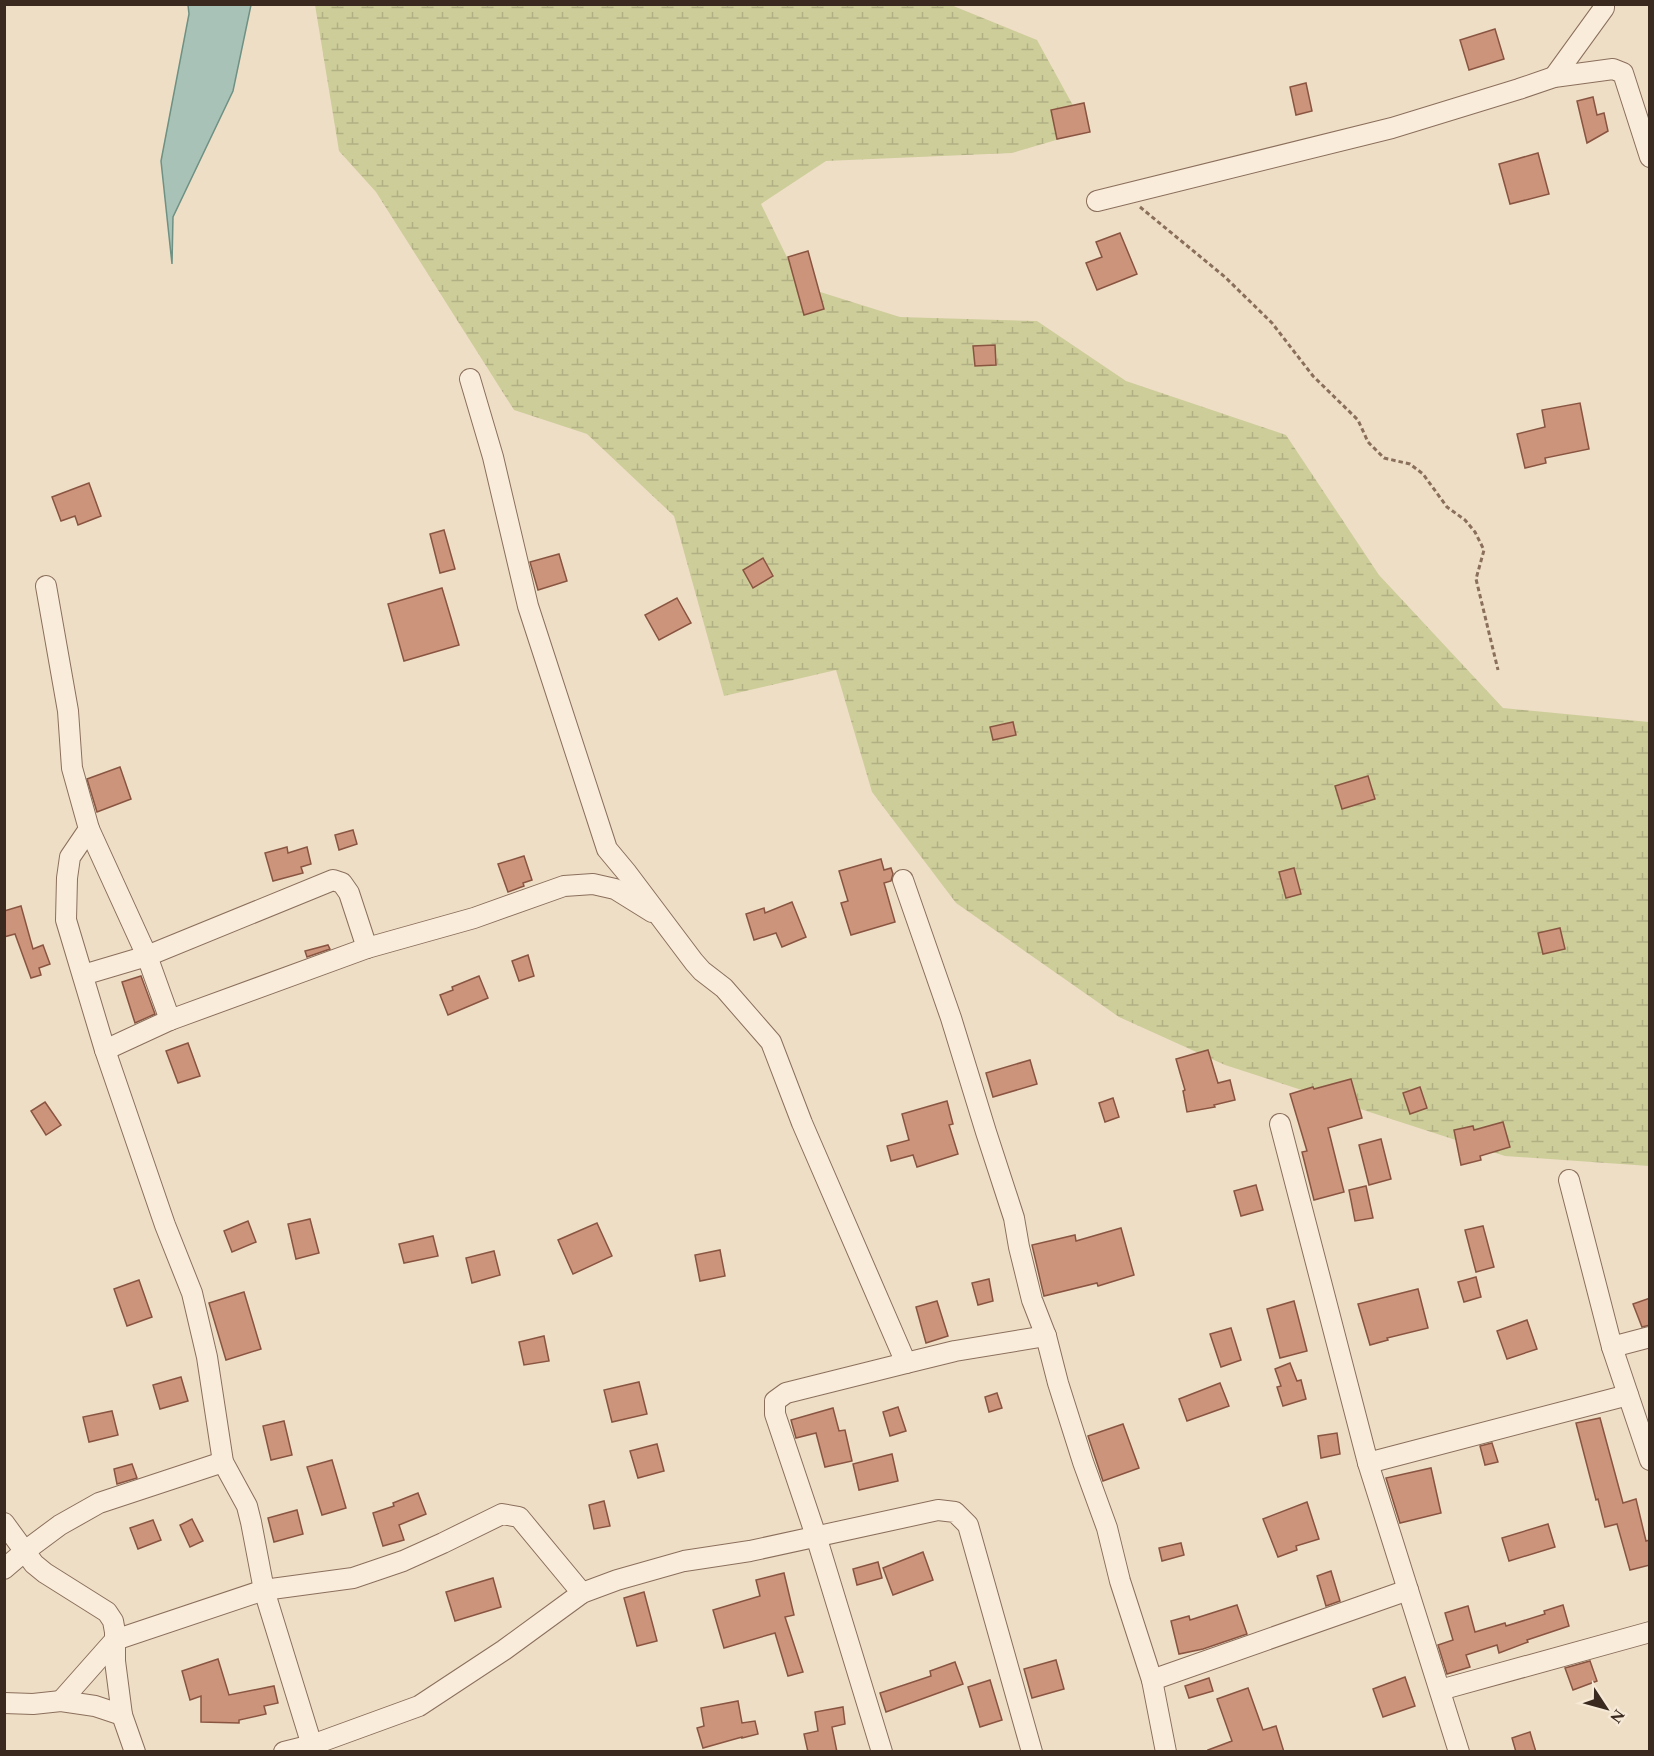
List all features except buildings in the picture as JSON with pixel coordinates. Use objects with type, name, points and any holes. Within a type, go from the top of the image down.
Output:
[{"type":"street","points":[[1554,77],[1604,8],[1604,4]]},
{"type":"street","points":[[1097,201],[1392,128],[1554,77],[1613,69],[1623,74],[1650,157]]},
{"type":"street","points":[[470,379],[493,457],[528,606],[607,849],[694,962],[724,988],[771,1042],[802,1123],[906,1363]]},
{"type":"street","points":[[46,586],[68,711],[72,768],[89,829],[147,956],[170,1020]]},
{"type":"street","points":[[89,829],[70,857],[65,902],[66,920],[105,1050],[165,1225],[192,1293],[207,1357],[223,1462],[247,1506],[264,1590],[313,1748]]},
{"type":"street","points":[[82,975],[147,956],[333,880],[342,883],[349,892],[367,948]]},
{"type":"street","points":[[903,880],[965,1059],[1014,1218],[1032,1300],[1046,1336],[1083,1462],[1107,1528],[1120,1581],[1152,1680],[1166,1752]]},
{"type":"street","points":[[105,1050],[170,1020],[367,948],[474,918],[564,886],[593,884],[615,889],[661,917]]},
{"type":"street","points":[[1280,1124],[1368,1463],[1459,1752]]},
{"type":"street","points":[[1569,1180],[1612,1347],[1650,1460]]},
{"type":"street","points":[[882,1752],[816,1536],[775,1414],[775,1401],[786,1394],[955,1351],[1046,1336]]},
{"type":"street","points":[[1612,1347],[1650,1337]]},
{"type":"street","points":[[1368,1463],[1628,1395]]},
{"type":"street","points":[[4,1569],[60,1525],[99,1503],[223,1462]]},
{"type":"street","points":[[284,1752],[313,1748],[419,1706],[504,1650],[582,1593],[617,1580],[684,1561],[750,1551],[939,1510],[955,1512],[968,1525],[1032,1752]]},
{"type":"street","points":[[61,1701],[115,1640],[264,1590],[353,1578],[403,1561],[502,1514],[519,1516],[582,1593]]},
{"type":"street","points":[[4,1523],[33,1564],[107,1612],[113,1621],[115,1661],[122,1715],[135,1752]]},
{"type":"street","points":[[1152,1680],[1408,1590]]},
{"type":"street","points":[[1440,1690],[1650,1632]]},
{"type":"street","points":[[4,1703],[33,1704],[61,1701],[122,1715]]},
{"type":"path","points":[[1125,195],[1225,277],[1272,323],[1313,376],[1358,420],[1368,442],[1384,458],[1410,464],[1423,474],[1448,507],[1466,520],[1484,550],[1476,579],[1498,670]]},
{"type":"green space","points":[[315,5],[951,5],[1037,40],[1087,131],[1012,153],[826,161],[761,204],[801,286],[900,317],[1037,321],[1126,381],[1286,435],[1379,575],[1503,708],[1649,722],[1649,1166],[1505,1156],[1225,1065],[1119,1017],[956,903],[872,792],[836,670],[724,696],[674,516],[587,434],[514,410],[376,192],[339,151]]},
{"type":"shaded area","points":[[188,5],[251,5],[233,91],[173,217],[172,264],[161,161],[189,14]]}]
